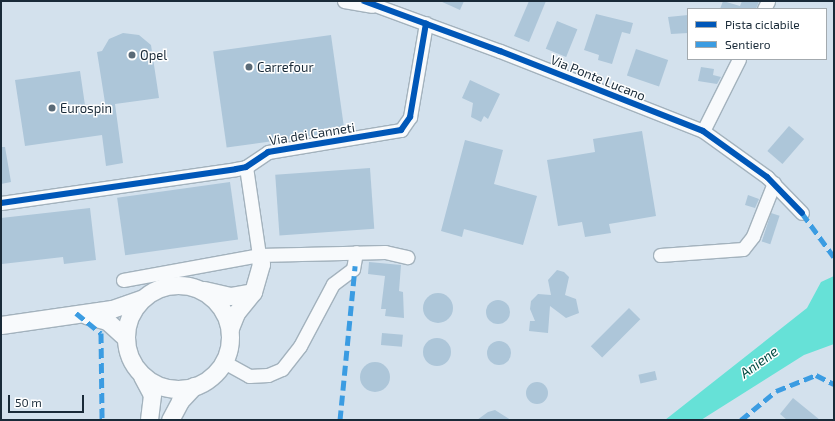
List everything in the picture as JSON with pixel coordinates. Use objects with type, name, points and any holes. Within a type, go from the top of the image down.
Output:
[{"type":"main road","points":[[170,420],[180,401],[194,386],[229,366],[230,328],[236,313],[253,292],[261,264],[259,255]]},
{"type":"main road","points":[[1,325],[112,309],[141,299],[167,285],[198,288],[224,295],[253,292]]},
{"type":"main road","points":[[198,288],[221,307],[230,328]]},
{"type":"main road","points":[[141,299],[129,316],[125,337],[129,356],[140,372],[152,395],[149,420]]},
{"type":"main road","points":[[76,313],[107,321],[125,337]]},
{"type":"main road","points":[[140,372],[165,387],[194,386]]},
{"type":"street","name":"Via Ponte Lucano","points":[[344,1],[369,3],[426,23],[703,132],[731,149],[774,183],[802,213]]},
{"type":"street","name":"Via dei Canneti","points":[[1,203],[246,167],[268,152],[404,128],[410,116],[422,62],[426,23]]},
{"type":"street","points":[[703,132],[739,60]]},
{"type":"street","points":[[246,167],[259,255]]},
{"type":"street","points":[[660,255],[743,250],[753,236],[774,183]]},
{"type":"street","points":[[229,366],[253,377],[282,369],[300,346],[333,284],[353,269],[356,252]]},
{"type":"street","points":[[123,280],[259,255],[393,252],[407,257]]},
{"type":"water","name":"Aniene","points":[[834,276],[834,344],[804,355],[701,420],[665,420],[807,308],[821,282]]},
{"type":"building","points":[[440,1],[464,1],[460,10]]},
{"type":"building","points":[[529,1],[546,1],[529,42],[514,36]]},
{"type":"building","points":[[723,1],[740,6],[742,1],[759,1],[756,8],[720,8]]},
{"type":"building","points":[[596,14],[633,23],[630,34],[622,32],[612,64],[598,60],[599,55],[584,50]]},
{"type":"building","points":[[687,15],[687,33],[671,34],[668,17]]},
{"type":"building","points":[[557,21],[577,29],[566,57],[546,49]]},
{"type":"building","points":[[123,33],[139,35],[151,45],[159,98],[115,104],[123,163],[106,166],[102,135],[25,146],[15,80],[80,71],[86,112],[106,109],[97,52],[102,51],[109,39]]},
{"type":"building","points":[[331,35],[344,131],[227,148],[213,52]]},
{"type":"building","points":[[636,49],[668,60],[659,87],[627,75]]},
{"type":"building","points":[[701,67],[714,69],[713,75],[721,77],[717,84],[698,81]]},
{"type":"building","points":[[470,80],[500,94],[488,119],[484,116],[481,122],[471,117],[473,103],[462,98]]},
{"type":"building","points":[[789,126],[804,139],[782,164],[767,151]]},
{"type":"building","points":[[642,131],[656,216],[609,224],[611,233],[585,237],[582,222],[558,226],[547,160],[595,152],[593,139]]},
{"type":"building","points":[[465,140],[503,150],[494,184],[537,196],[523,245],[464,229],[462,237],[441,231]]},
{"type":"building","points":[[1,147],[5,147],[11,182],[1,184]]},
{"type":"building","points":[[370,168],[374,229],[279,235],[275,175]]},
{"type":"building","points":[[230,182],[238,239],[125,255],[117,198]]},
{"type":"building","points":[[748,195],[759,199],[755,208],[745,205]]},
{"type":"building","points":[[90,208],[96,260],[64,264],[63,257],[2,264],[1,218]]},
{"type":"building","points":[[771,213],[780,216],[770,244],[762,242]]},
{"type":"building","points":[[369,262],[401,265],[399,291],[403,292],[404,318],[385,316],[386,309],[381,309],[385,276],[368,274]]},
{"type":"building","points":[[557,270],[564,272],[569,277],[565,295],[576,299],[579,313],[566,318],[550,306],[548,333],[529,331],[530,321],[535,321],[530,309],[531,301],[538,294],[551,295],[548,280]]},
{"type":"building","points":[[438,293],[449,297],[453,308],[449,319],[438,323],[427,319],[423,308],[427,297]]},
{"type":"building","points":[[498,300],[506,304],[510,312],[506,320],[498,324],[490,320],[486,312],[490,304]]},
{"type":"building","points":[[629,308],[640,319],[602,357],[591,346]]},
{"type":"building","points":[[382,333],[403,335],[402,347],[381,345]]},
{"type":"building","points":[[437,338],[447,342],[451,352],[447,362],[437,366],[427,362],[423,352],[427,342]]},
{"type":"building","points":[[499,341],[504,342],[510,348],[510,358],[504,364],[499,365],[494,364],[488,358],[487,353],[488,348],[494,342]]},
{"type":"building","points":[[375,362],[381,363],[389,371],[389,383],[381,391],[375,392],[369,391],[361,383],[360,377],[361,371],[369,363]]},
{"type":"building","points":[[655,371],[657,380],[640,384],[638,375]]},
{"type":"building","points":[[537,382],[545,385],[548,393],[545,401],[537,404],[529,401],[526,393],[529,385]]},
{"type":"building","points":[[793,398],[820,420],[787,420],[780,414]]},
{"type":"building","points":[[495,410],[511,420],[477,420],[488,412]]},
{"type":"marked path","points":[[802,213],[834,257]]},
{"type":"marked path","points":[[340,420],[355,266]]},
{"type":"marked path","points":[[76,313],[101,333],[102,420]]},
{"type":"marked path","points":[[741,420],[776,391],[816,375],[834,384]]},
{"type":"cycle path","points":[[364,1],[500,51],[703,131],[767,177],[802,213]]},
{"type":"cycle path","points":[[1,203],[236,169],[246,167],[268,152],[401,130],[410,117],[426,23]]},
{"type":"place","name":"Opel","points":[[132,55]]},
{"type":"place","name":"Carrefour","points":[[249,67]]},
{"type":"place","name":"Eurospin","points":[[52,108]]}]
